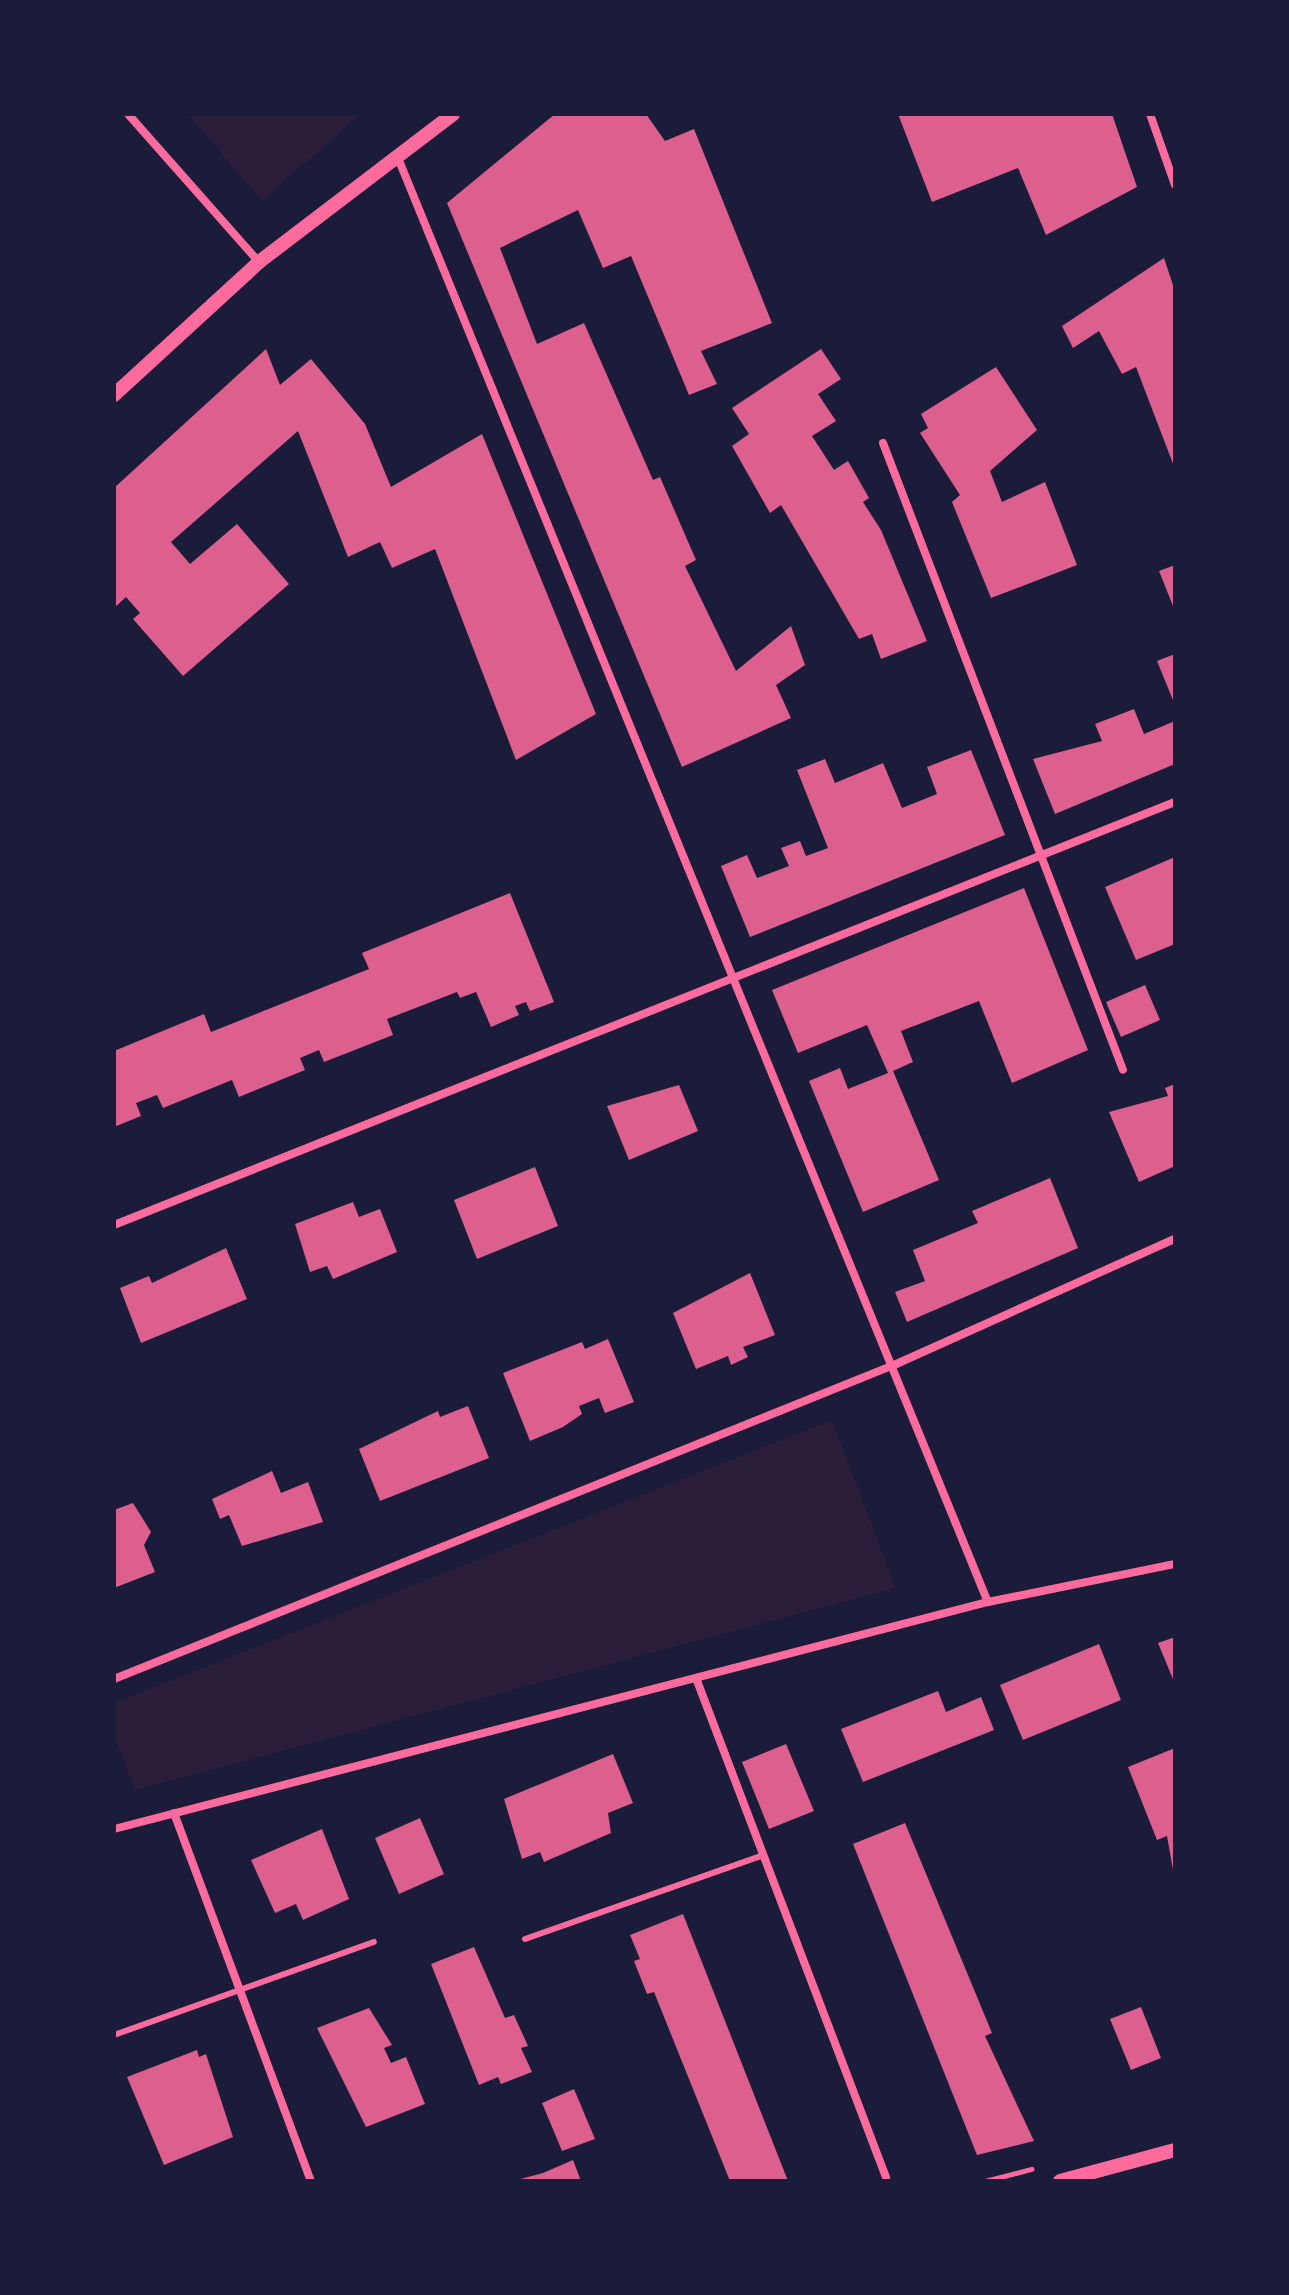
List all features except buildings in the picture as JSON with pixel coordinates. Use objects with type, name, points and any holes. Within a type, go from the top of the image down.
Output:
[{"type":"street","points":[[128,114],[259,262]]},
{"type":"street","points":[[114,395],[259,262],[453,114]]},
{"type":"street","points":[[1150,114],[1175,185]]},
{"type":"street","points":[[398,158],[894,1365],[988,1602]]},
{"type":"street","points":[[883,443],[1046,855],[1123,1070]]},
{"type":"street","points":[[114,1225],[737,981],[1175,802]]},
{"type":"street","points":[[114,1679],[894,1365],[1175,1239]]},
{"type":"street","points":[[114,1829],[988,1602],[1154,1562],[1175,1564]]},
{"type":"street","points":[[696,1678],[886,2177]]},
{"type":"street","points":[[174,1813],[311,2181]]},
{"type":"street","points":[[1060,2181],[1175,2150]]},
{"type":"lane","points":[[525,1939],[763,1855]]},
{"type":"lane","points":[[114,2035],[374,1942]]},
{"type":"shaded area","points":[[187,114],[361,114],[262,201]]},
{"type":"shaded area","points":[[832,1420],[896,1588],[135,1790],[114,1736],[114,1703]]}]
